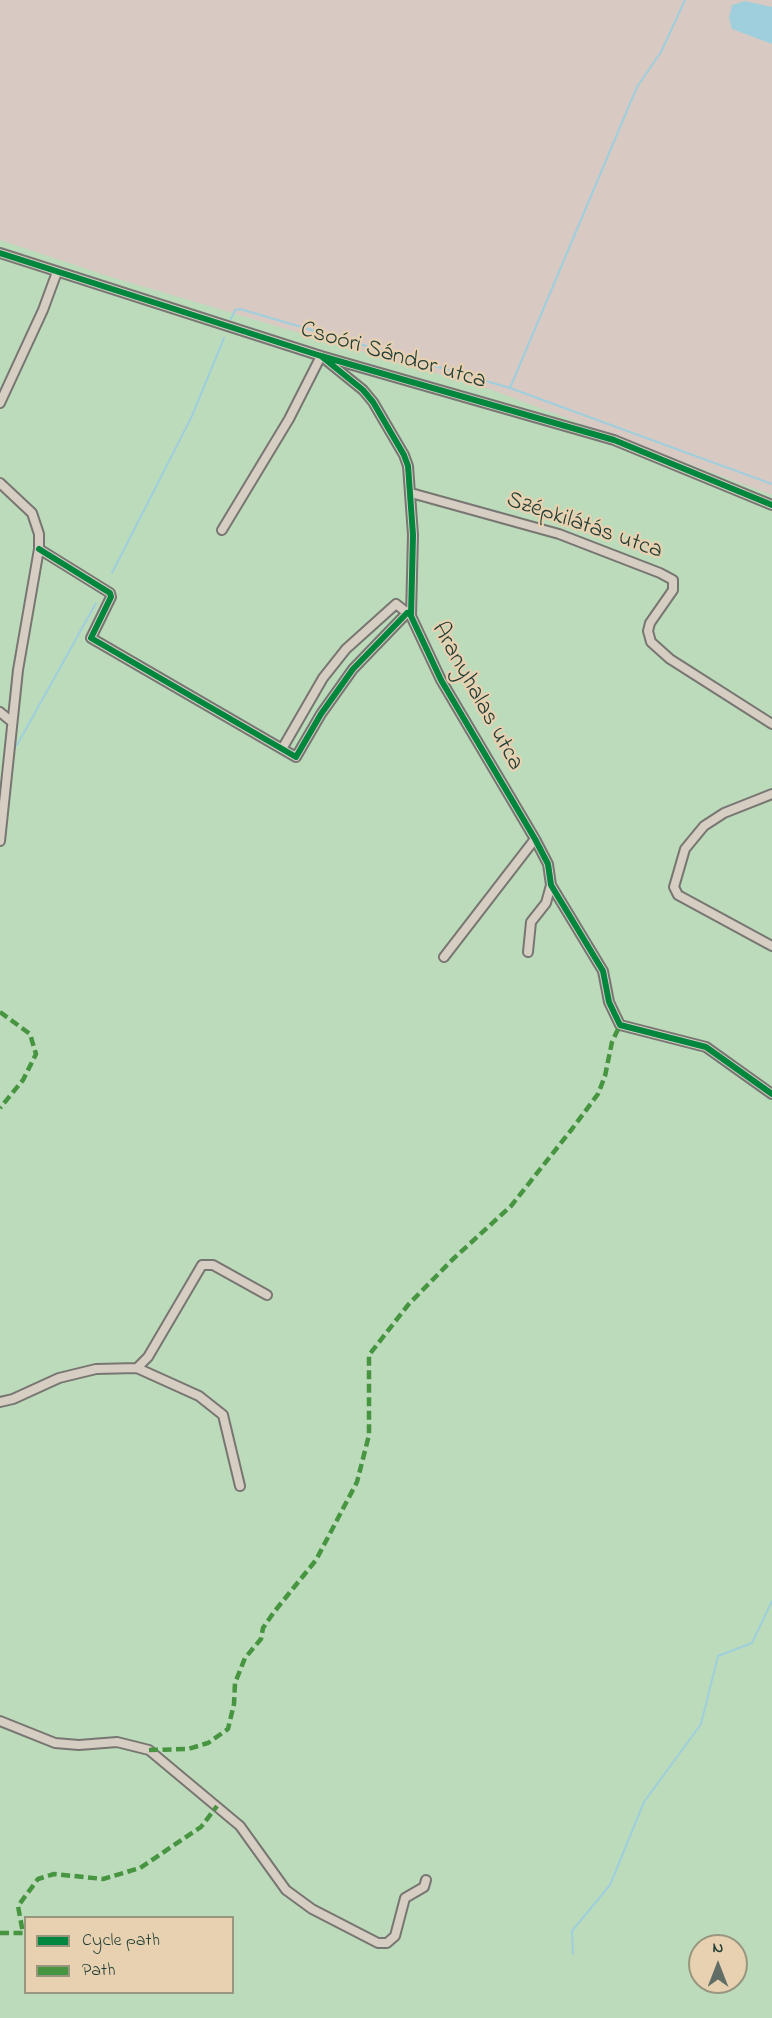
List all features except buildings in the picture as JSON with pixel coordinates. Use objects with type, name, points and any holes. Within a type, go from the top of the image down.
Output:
[{"type":"street","name":"Csoóri Sándor utca","points":[[0,253],[321,356],[614,440],[772,505]]},
{"type":"street","points":[[0,403],[39,320],[57,272]]},
{"type":"street","points":[[222,530],[289,419],[321,356]]},
{"type":"street","name":"Aranyhalas utca","points":[[321,356],[352,380],[374,402],[404,455],[411,493],[409,615],[353,669],[321,714],[296,757],[282,749],[323,678],[346,649],[396,604],[409,615],[441,680],[536,839],[548,864],[551,885],[603,971],[609,1002],[621,1025],[706,1047],[772,1094]]},
{"type":"street","points":[[0,483],[32,513],[39,534],[39,549],[28,606],[12,722],[0,841]]},
{"type":"street","name":"Szépkilátás utca","points":[[411,493],[559,534],[673,580],[673,591],[650,623],[648,632],[651,642],[670,659],[772,724]]},
{"type":"street","points":[[39,549],[110,593],[111,597],[91,638],[282,749]]},
{"type":"street","points":[[0,712],[12,722]]},
{"type":"street","points":[[772,794],[724,813],[704,826],[685,849],[674,887],[678,895],[772,946]]},
{"type":"street","points":[[444,957],[536,839]]},
{"type":"street","points":[[528,952],[531,922],[546,903],[551,885]]},
{"type":"street","points":[[137,1368],[148,1357],[202,1265],[213,1265],[267,1295]]},
{"type":"street","points":[[0,1402],[13,1399],[59,1378],[87,1371],[137,1368],[199,1396],[223,1415],[240,1486]]},
{"type":"street","points":[[0,1721],[55,1743],[79,1745],[117,1742],[149,1750],[240,1826],[286,1890],[312,1909],[378,1943],[387,1943],[395,1936],[405,1898],[424,1887],[426,1880]]},
{"type":"green space","points":[[0,240],[111,277],[492,390],[772,495],[772,2018],[0,2018]]},
{"type":"water","points":[[745,1],[772,7],[772,44],[732,29],[729,18],[732,5]]},
{"type":"waterway","points":[[510,388],[637,87],[661,52],[685,0]]},
{"type":"waterway","points":[[231,319],[235,310],[240,309],[510,388],[772,484]]},
{"type":"waterway","points":[[112,573],[192,416],[224,338]]},
{"type":"waterway","points":[[17,745],[96,603]]},
{"type":"waterway","points":[[0,798],[3,773]]},
{"type":"waterway","points":[[573,1954],[572,1931],[610,1885],[644,1802],[701,1724],[718,1656],[752,1643],[772,1601]]},
{"type":"marked path","points":[[0,1012],[30,1034],[36,1054],[23,1080],[0,1108]]},
{"type":"marked path","points":[[149,1750],[188,1749],[208,1743],[228,1729],[234,1704],[235,1683],[245,1658],[261,1639],[263,1628],[274,1612],[316,1560],[357,1482],[369,1435],[369,1355],[408,1305],[452,1260],[511,1206],[572,1129],[598,1094],[605,1076],[612,1042],[620,1025]]},
{"type":"marked path","points":[[0,1933],[23,1933],[18,1906],[38,1879],[54,1874],[103,1879],[140,1868],[201,1827],[217,1806]]},
{"type":"cycle path","points":[[0,253],[321,356],[614,440],[772,505]]},
{"type":"cycle path","points":[[321,356],[363,390],[373,402],[404,455],[408,466],[413,535],[411,616],[441,680],[535,839],[548,864],[551,885],[603,971],[609,1002],[620,1025],[706,1047],[772,1094]]},
{"type":"cycle path","points":[[39,549],[110,593],[111,597],[91,638],[296,757],[321,714],[353,669],[407,613]]}]
